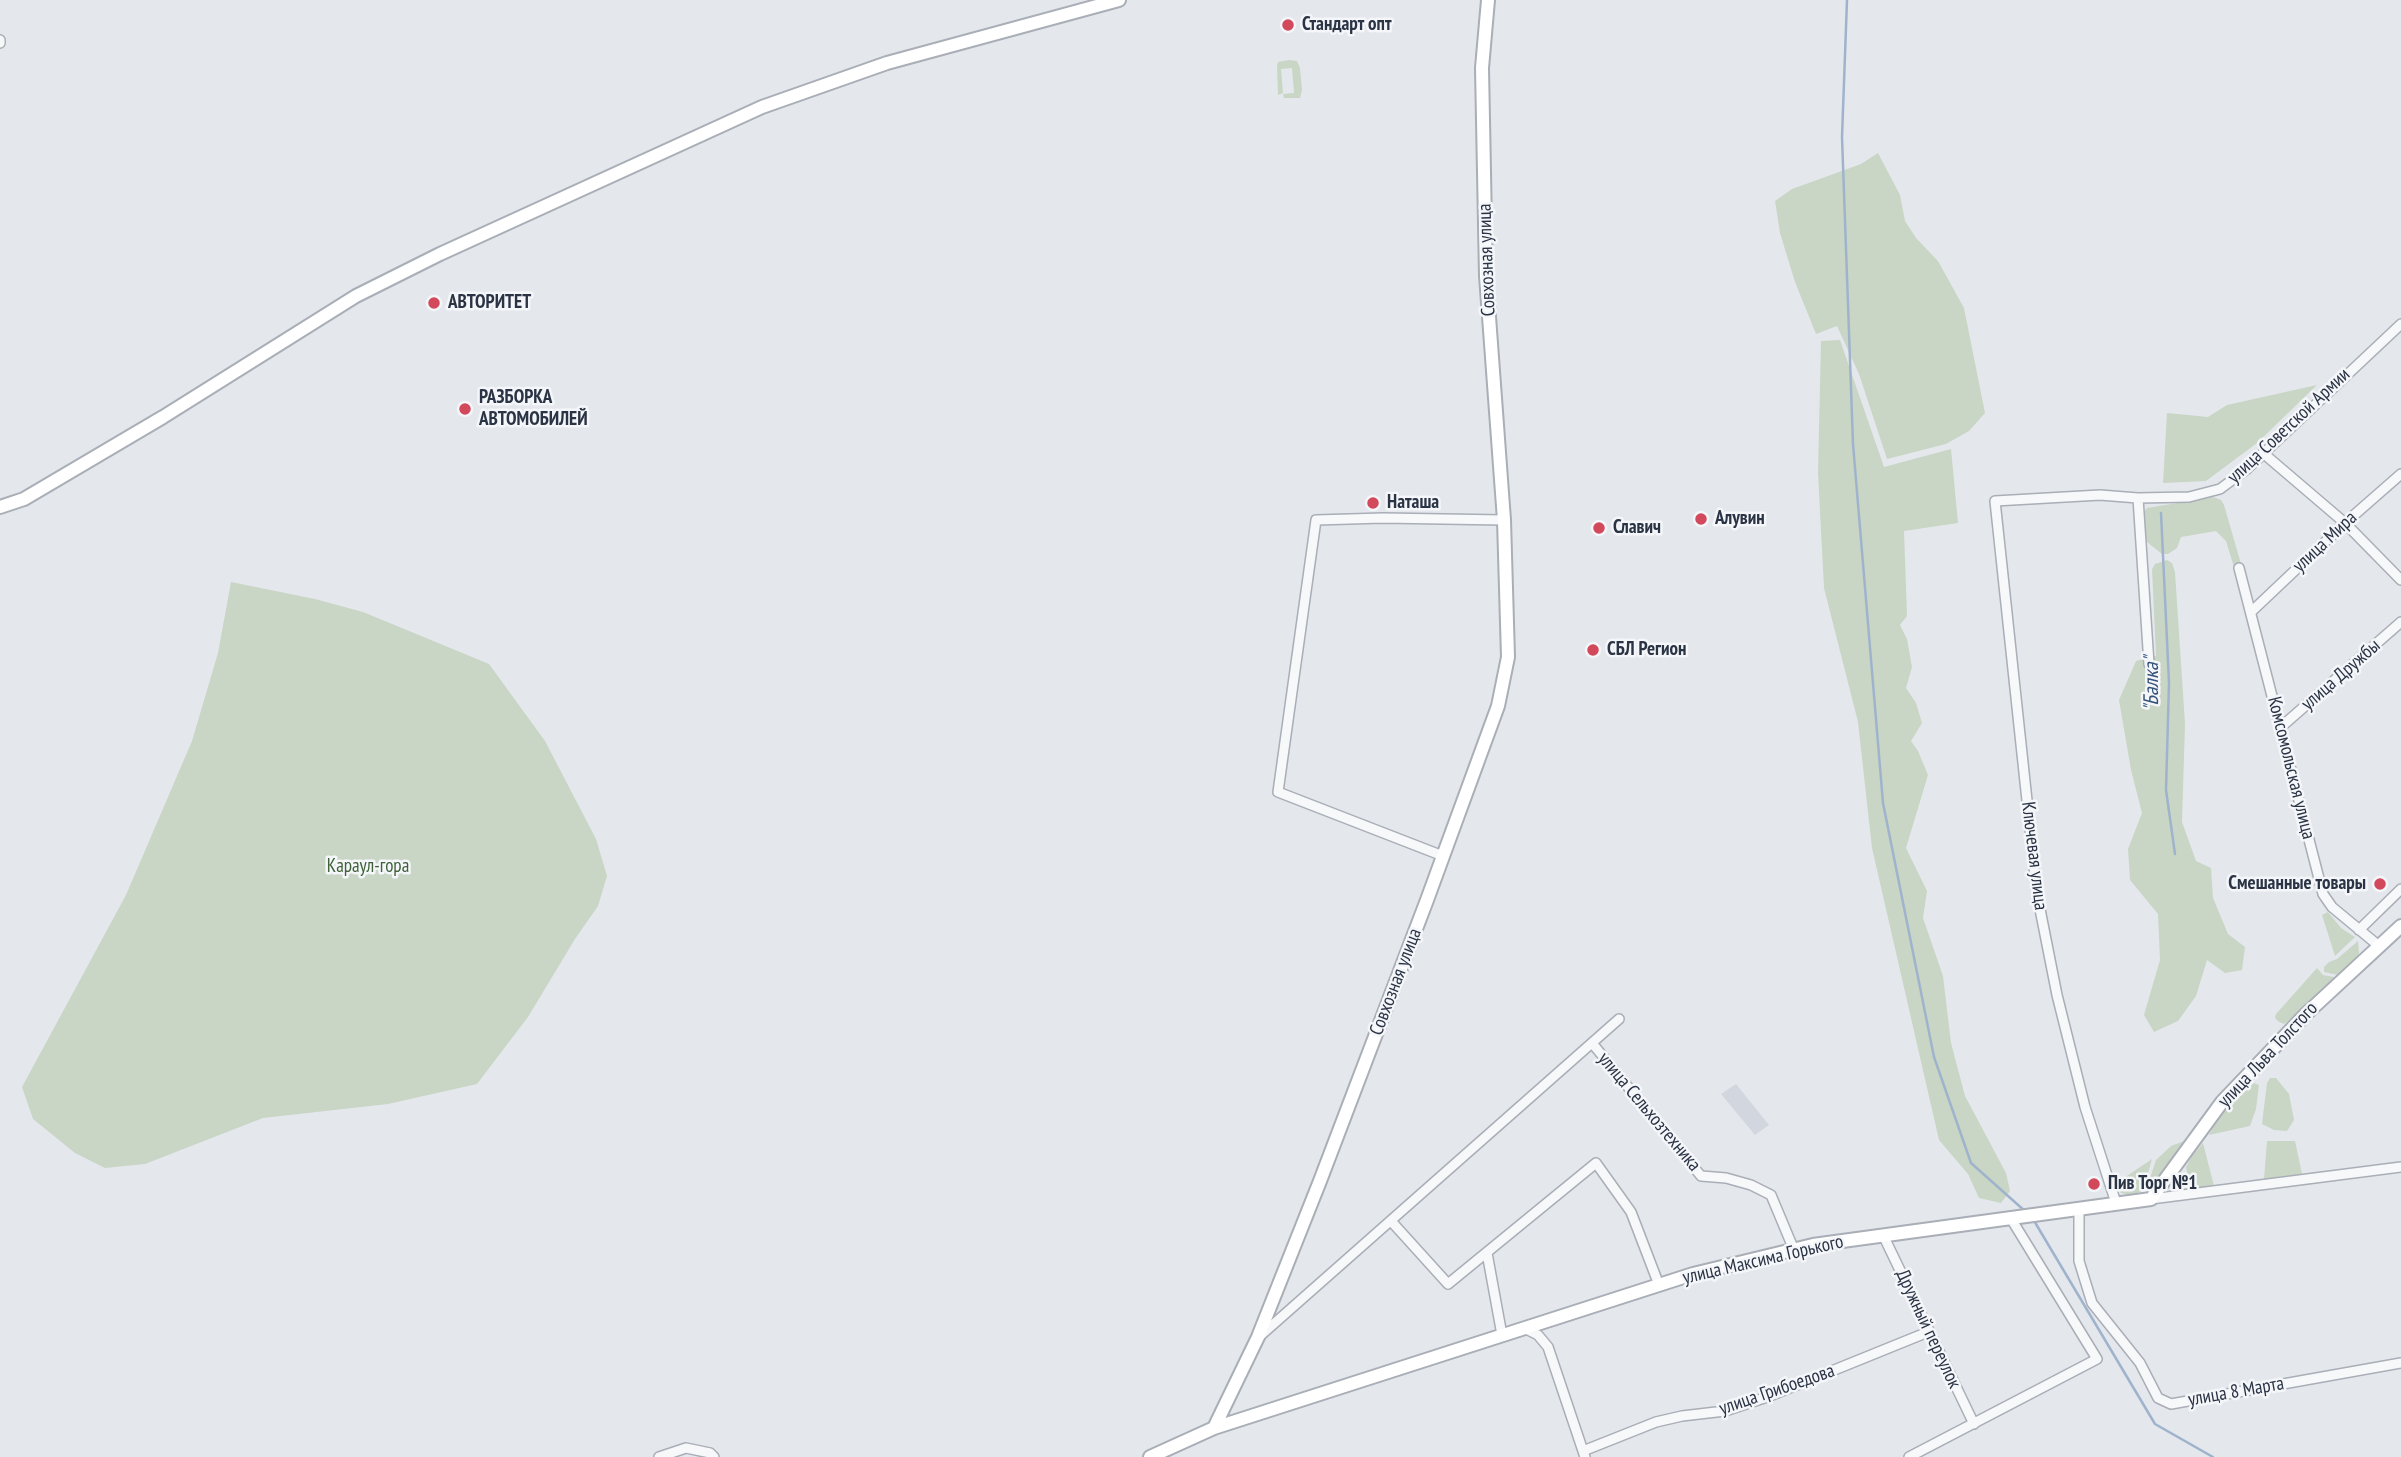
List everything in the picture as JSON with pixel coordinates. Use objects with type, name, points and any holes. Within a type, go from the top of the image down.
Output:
[{"type":"street","points":[[0,507],[24,499],[163,417],[356,296],[440,254],[749,113],[887,63],[1119,0]]},
{"type":"street","name":"Совхозная улица","points":[[1214,1428],[1258,1337],[1443,856],[1498,706],[1508,657],[1504,520],[1486,276],[1482,68],[1488,0]]},
{"type":"street","name":"улица Советской Армии","points":[[1994,501],[2100,495],[2138,498],[2189,497],[2213,492],[2230,483],[2401,324]]},
{"type":"street","points":[[2263,453],[2345,523],[2401,580]]},
{"type":"street","name":"улица Мира","points":[[2251,612],[2401,474]]},
{"type":"street","points":[[2138,498],[2148,664]]},
{"type":"street","name":"Ключевая улица","points":[[1994,501],[2037,894],[2057,995],[2085,1107],[2116,1203]]},
{"type":"street","points":[[1443,856],[1278,792],[1316,520],[1504,520]]},
{"type":"street","name":"Комсомольская улица","points":[[2239,568],[2323,894],[2332,907],[2379,946]]},
{"type":"street","name":"улица Дружбы","points":[[2281,727],[2401,622]]},
{"type":"street","points":[[2358,930],[2401,889]]},
{"type":"street","name":"улица Льва Толстого","points":[[2151,1199],[2222,1102],[2305,1014],[2401,926]]},
{"type":"street","name":"улица Сельхозтехника","points":[[1258,1337],[1619,1020]]},
{"type":"street","name":"улица Сельхозтехника","points":[[1592,1043],[1701,1175],[1727,1178],[1751,1185],[1771,1195],[1794,1250]]},
{"type":"street","points":[[1391,1221],[1448,1284],[1596,1163],[1631,1212],[1659,1285]]},
{"type":"street","name":"улица Максима Горького","points":[[1150,1457],[1214,1428],[1502,1335],[1693,1274],[1794,1250],[1883,1234],[2401,1167]]},
{"type":"street","name":"улица 8 Марта","points":[[2079,1209],[2079,1261],[2092,1303],[2140,1363],[2158,1398],[2171,1404],[2401,1363]]},
{"type":"street","points":[[1909,1457],[2097,1359],[2010,1217]]},
{"type":"street","name":"Дружный переулок","points":[[1883,1234],[1973,1424]]},
{"type":"street","points":[[1487,1254],[1502,1335]]},
{"type":"street","name":"улица Грибоедова","points":[[1524,1328],[1538,1335],[1548,1347],[1584,1454],[1656,1422],[1725,1411],[1770,1396],[1928,1332]]},
{"type":"street","points":[[659,1457],[685,1448],[710,1453],[714,1457]]},
{"type":"shaded area","points":[[1736,1084],[1769,1125],[1755,1135],[1721,1094]]},
{"type":"green space","points":[[1297,61],[1300,68],[1300,98],[1284,98],[1283,94],[1294,93],[1292,68],[1281,69],[1283,93],[1278,95],[1278,62]]},
{"type":"green space","points":[[1878,153],[1900,195],[1905,221],[1916,238],[1938,261],[1964,308],[1985,413],[1969,431],[1946,444],[1887,459],[1859,374],[1837,326],[1816,334],[1795,282],[1780,233],[1775,201],[1792,189],[1861,164]]},
{"type":"green space","points":[[1840,340],[1884,467],[1951,449],[1958,523],[1904,531],[1907,616],[1900,625],[1907,639],[1912,667],[1906,688],[1916,703],[1922,723],[1911,741],[1928,775],[1906,848],[1927,891],[1923,918],[1943,976],[1951,1043],[1965,1096],[2006,1173],[2010,1191],[2001,1203],[1979,1198],[1968,1174],[1939,1140],[1872,848],[1858,722],[1824,588],[1818,473],[1821,341]]},
{"type":"green space","points":[[2317,385],[2257,443],[2206,481],[2163,483],[2167,413],[2208,417],[2227,405]]},
{"type":"green space","points":[[2213,497],[2221,500],[2224,505],[2241,564],[2239,568],[2234,567],[2226,541],[2216,531],[2181,537],[2177,548],[2168,554],[2162,554],[2147,542],[2143,518],[2147,508]]},
{"type":"green space","points":[[2167,560],[2172,563],[2175,572],[2185,724],[2182,822],[2196,861],[2211,868],[2213,898],[2228,934],[2245,947],[2242,970],[2225,973],[2207,960],[2196,996],[2178,1021],[2154,1032],[2144,1015],[2160,960],[2158,914],[2130,880],[2128,849],[2142,813],[2131,770],[2119,700],[2136,661],[2156,656],[2152,569],[2155,564]]},
{"type":"green space","name":"Караул-гора","points":[[231,582],[363,612],[489,664],[545,741],[596,839],[607,876],[598,906],[528,1017],[477,1084],[388,1104],[263,1118],[145,1164],[105,1168],[75,1153],[33,1119],[22,1087],[126,895],[192,741],[218,653]]},
{"type":"green space","points":[[2328,912],[2341,928],[2355,937],[2335,956],[2322,915]]},
{"type":"green space","points":[[2358,941],[2359,954],[2338,975],[2324,972],[2324,967],[2329,962],[2337,959]]},
{"type":"green space","points":[[2317,968],[2323,975],[2334,977],[2331,984],[2284,1024],[2279,1022],[2275,1018],[2276,1014]]},
{"type":"green space","points":[[2270,1078],[2276,1078],[2289,1094],[2294,1120],[2287,1131],[2274,1130],[2262,1124]]},
{"type":"green space","points":[[2254,1083],[2259,1085],[2256,1109],[2250,1126],[2209,1135],[2219,1116]]},
{"type":"green space","points":[[2187,1140],[2149,1195],[2148,1184],[2156,1160],[2171,1146]]},
{"type":"green space","points":[[2267,1141],[2295,1141],[2302,1174],[2264,1179]]},
{"type":"green space","points":[[2203,1143],[2214,1186],[2203,1189],[2194,1186],[2186,1167]]},
{"type":"green space","points":[[2152,1159],[2143,1191],[2130,1195],[2121,1193],[2115,1184]]},
{"type":"waterway","points":[[1847,0],[1842,137],[1853,444],[1883,803],[1934,1057],[1971,1163],[2026,1212]]},
{"type":"waterway","name":"\"Балка\"","points":[[2161,513],[2169,683],[2166,790],[2175,854]]},
{"type":"waterway","points":[[2033,1219],[2155,1424],[2213,1457]]},
{"type":"place","name":"Стандарт опт","points":[[1288,25]]},
{"type":"place","name":"АВТОРИТЕТ","points":[[434,303]]},
{"type":"place","name":"РАЗБОРКА АВТОМОБИЛЕЙ","points":[[465,409]]},
{"type":"place","name":"Наташа","points":[[1373,503]]},
{"type":"place","name":"Алувин","points":[[1701,519]]},
{"type":"place","name":"Славич","points":[[1599,528]]},
{"type":"place","name":"СБЛ Регион","points":[[1593,650]]},
{"type":"place","name":"Смешанные товары","points":[[2380,884]]},
{"type":"place","name":"Пив Торг №1","points":[[2094,1184]]}]
